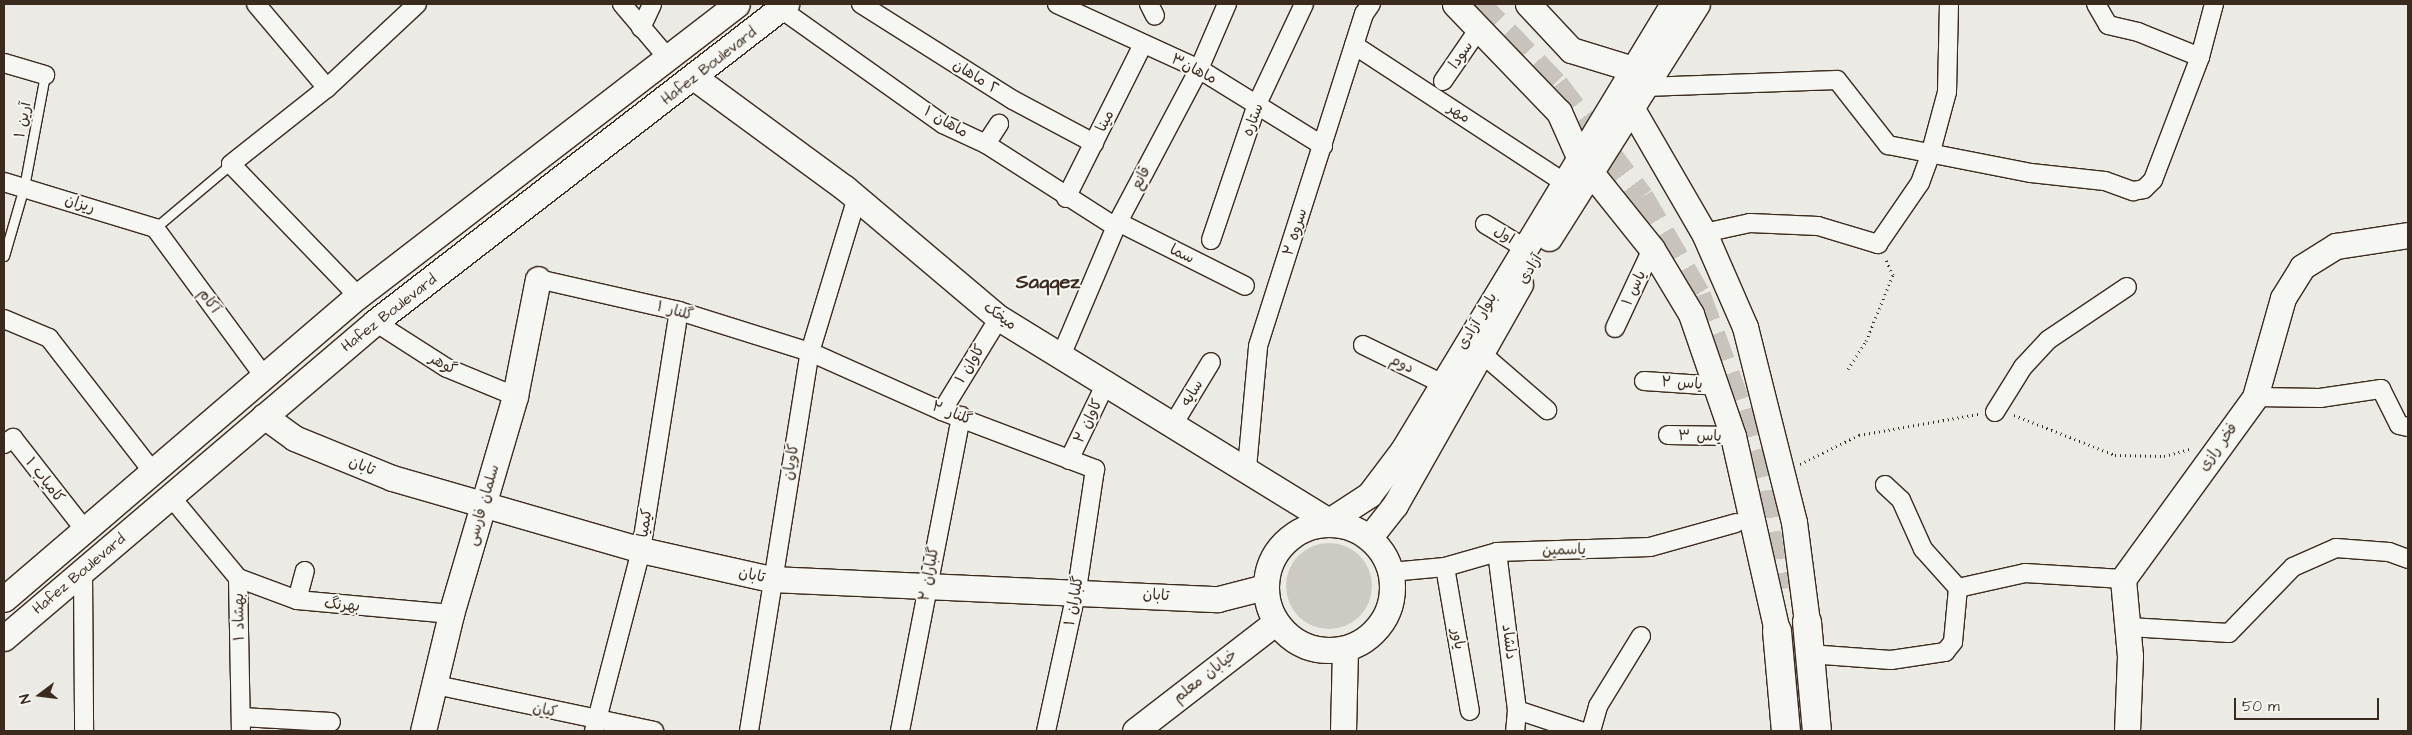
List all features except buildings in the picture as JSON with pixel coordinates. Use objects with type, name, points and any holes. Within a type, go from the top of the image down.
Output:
[{"type":"main road","name":"Hafez Boulevard","points":[[4,599],[263,375],[358,296],[737,4]]},
{"type":"main road","points":[[1455,4],[1558,112],[1585,165],[1652,249],[1691,314],[1719,386],[1733,436],[1777,631],[1786,731]]},
{"type":"main road","points":[[1528,4],[1571,50],[1638,77]]},
{"type":"main road","name":"بلوار آزادی","points":[[1329,520],[1369,495],[1403,450],[1441,383],[1563,182],[1585,165],[1638,77],[1673,4]]},
{"type":"main road","name":"آزادی","points":[[1370,538],[1395,505],[1585,165],[1632,110],[1638,77],[1697,4]]},
{"type":"main road","name":"Hafez Boulevard","points":[[4,638],[375,322],[695,78],[784,6]]},
{"type":"main road","name":"میخک","points":[[695,78],[857,197],[999,318],[1061,356],[1107,381],[1329,520]]},
{"type":"main road","points":[[1632,110],[1704,233],[1745,327],[1794,522],[1807,622],[1808,654],[1817,731]]},
{"type":"main road","name":"فخر رازی","points":[[2123,579],[2255,397],[2284,298],[2302,267],[2336,246],[2408,235]]},
{"type":"main road","name":"سلمان فارسی","points":[[423,731],[436,685],[451,614],[515,396],[538,279]]},
{"type":"main road","name":"تابان","points":[[264,416],[294,438],[392,478],[641,550],[772,579],[926,588],[1077,589],[1218,599],[1265,587]]},
{"type":"main road","points":[[1329,520],[1370,538],[1391,572],[1388,611],[1363,641],[1345,649],[1306,646],[1276,622],[1265,587],[1272,559],[1290,536],[1329,520]]},
{"type":"main road","points":[[2123,579],[2129,627],[2128,731]]},
{"type":"main road","name":"خیابان معلم","points":[[1135,731],[1276,622]]},
{"type":"main road","points":[[1343,731],[1345,649]]},
{"type":"street","points":[[256,4],[327,88]]},
{"type":"street","points":[[358,296],[232,164],[327,88],[417,4]]},
{"type":"street","points":[[622,4],[667,57]]},
{"type":"street","points":[[641,28],[652,4]]},
{"type":"street","name":"٢ ماهان","points":[[861,4],[1013,100],[1094,143]]},
{"type":"street","name":"ماهان۳","points":[[1057,4],[1199,69],[1323,146]]},
{"type":"street","name":"قانع","points":[[1061,356],[1117,225],[1199,69],[1227,4]]},
{"type":"street","name":"ستاره","points":[[1211,240],[1257,104],[1304,4]]},
{"type":"street","name":"سروه ۲","points":[[1247,468],[1258,346],[1354,45],[1371,4]]},
{"type":"street","points":[[1704,233],[1750,222],[1818,226],[1878,244],[1920,183],[1930,155],[1947,92],[1949,4]]},
{"type":"street","points":[[2096,4],[2108,25],[2138,32],[2200,57]]},
{"type":"street","points":[[1638,77],[1836,80],[1888,145],[1930,155],[2105,181],[2133,191],[2144,189],[2153,180],[2200,57],[2214,4]]},
{"type":"street","name":"ماهان ۱","points":[[784,6],[943,124],[986,144],[1066,198],[1117,225]]},
{"type":"street","name":"سودا","points":[[1443,81],[1478,30]]},
{"type":"street","name":"مینا","points":[[1066,198],[1143,44]]},
{"type":"street","name":"مهر","points":[[1354,45],[1563,182]]},
{"type":"street","points":[[4,63],[45,75]]},
{"type":"street","points":[[986,144],[998,124]]},
{"type":"street","name":"ریزان","points":[[4,182],[155,228]]},
{"type":"street","name":"کاویان","points":[[749,731],[810,352],[857,197]]},
{"type":"street","name":"اول","points":[[1485,224],[1523,247]]},
{"type":"street","name":"سما","points":[[1117,225],[1245,286]]},
{"type":"street","name":"آکام","points":[[155,228],[263,375]]},
{"type":"street","name":"یاس ۱","points":[[1615,328],[1652,249]]},
{"type":"street","name":"گلنار ۱","points":[[538,279],[679,311],[810,352]]},
{"type":"street","points":[[1995,412],[2023,367],[2048,340],[2127,287]]},
{"type":"street","name":"کیمیا","points":[[594,726],[641,550],[679,311]]},
{"type":"street","name":"کاوان ۱","points":[[942,411],[999,318]]},
{"type":"street","points":[[4,319],[48,338],[152,471]]},
{"type":"street","name":"گوهر","points":[[375,322],[446,368],[515,396]]},
{"type":"street","name":"دوم","points":[[1363,345],[1441,383]]},
{"type":"street","name":"گلنار ۲","points":[[810,352],[942,411],[961,416],[1095,469]]},
{"type":"street","points":[[1480,352],[1548,410]]},
{"type":"street","name":"سایه","points":[[1174,423],[1211,362]]},
{"type":"street","name":"کاوان ۲","points":[[1069,460],[1107,381]]},
{"type":"street","name":"یاس ۲","points":[[1644,381],[1719,386]]},
{"type":"street","points":[[2255,397],[2320,398],[2381,389],[2399,425],[2408,427]]},
{"type":"street","name":"گلباران ۲","points":[[900,731],[926,588],[961,416]]},
{"type":"street","name":"یاس ۳","points":[[1668,435],[1733,436]]},
{"type":"street","name":"کامیاب ۱","points":[[4,444],[13,438],[85,530]]},
{"type":"street","name":"گلباران ۱","points":[[1046,731],[1077,589],[1095,469]]},
{"type":"street","points":[[1808,654],[1891,660],[1945,652],[1953,642],[1958,588],[1923,550],[1901,500],[1885,485]]},
{"type":"street","name":"بهشاد ۱","points":[[171,496],[238,578],[241,724]]},
{"type":"street","name":"یاسمین","points":[[1391,572],[1445,568],[1497,552],[1650,547],[1736,522]]},
{"type":"street","points":[[2129,627],[2230,633],[2293,567],[2336,548],[2389,552],[2408,559]]},
{"type":"street","name":"دلشاد","points":[[1497,552],[1517,710],[1515,731]]},
{"type":"street","name":"یاور","points":[[1445,568],[1470,711]]},
{"type":"street","points":[[297,600],[305,571]]},
{"type":"street","points":[[83,572],[84,731]]},
{"type":"street","points":[[1958,588],[2025,573],[2123,579]]},
{"type":"street","name":"بهرنگ","points":[[238,578],[297,600],[451,614]]},
{"type":"street","points":[[1591,731],[1598,706],[1642,636]]},
{"type":"street","name":"کیان","points":[[436,685],[594,726],[654,731]]},
{"type":"street","points":[[1517,710],[1581,731]]},
{"type":"street","points":[[241,724],[331,722]]},
{"type":"lane","name":"آرین ۱","points":[[4,256],[24,187],[45,75]]},
{"type":"lane","points":[[155,228],[232,164]]},
{"type":"path","points":[[1848,369],[1866,341],[1893,275],[1878,244]]},
{"type":"path","points":[[1783,473],[1859,435],[1995,412],[2021,416],[2115,455],[2164,456],[2201,446]]},
{"type":"shaded area","points":[[1321,543],[1337,543],[1346,546],[1360,555],[1369,569],[1372,586],[1369,603],[1360,617],[1346,626],[1337,629],[1321,629],[1305,622],[1293,610],[1286,594],[1286,578],[1293,562],[1305,550]]},
{"type":"tunnel","points":[[1476,4],[1555,86],[1640,198],[1697,296],[1739,411],[1761,491],[1776,590]]},
{"type":"district","name":"Saqqez","points":[[1048,282]]}]
